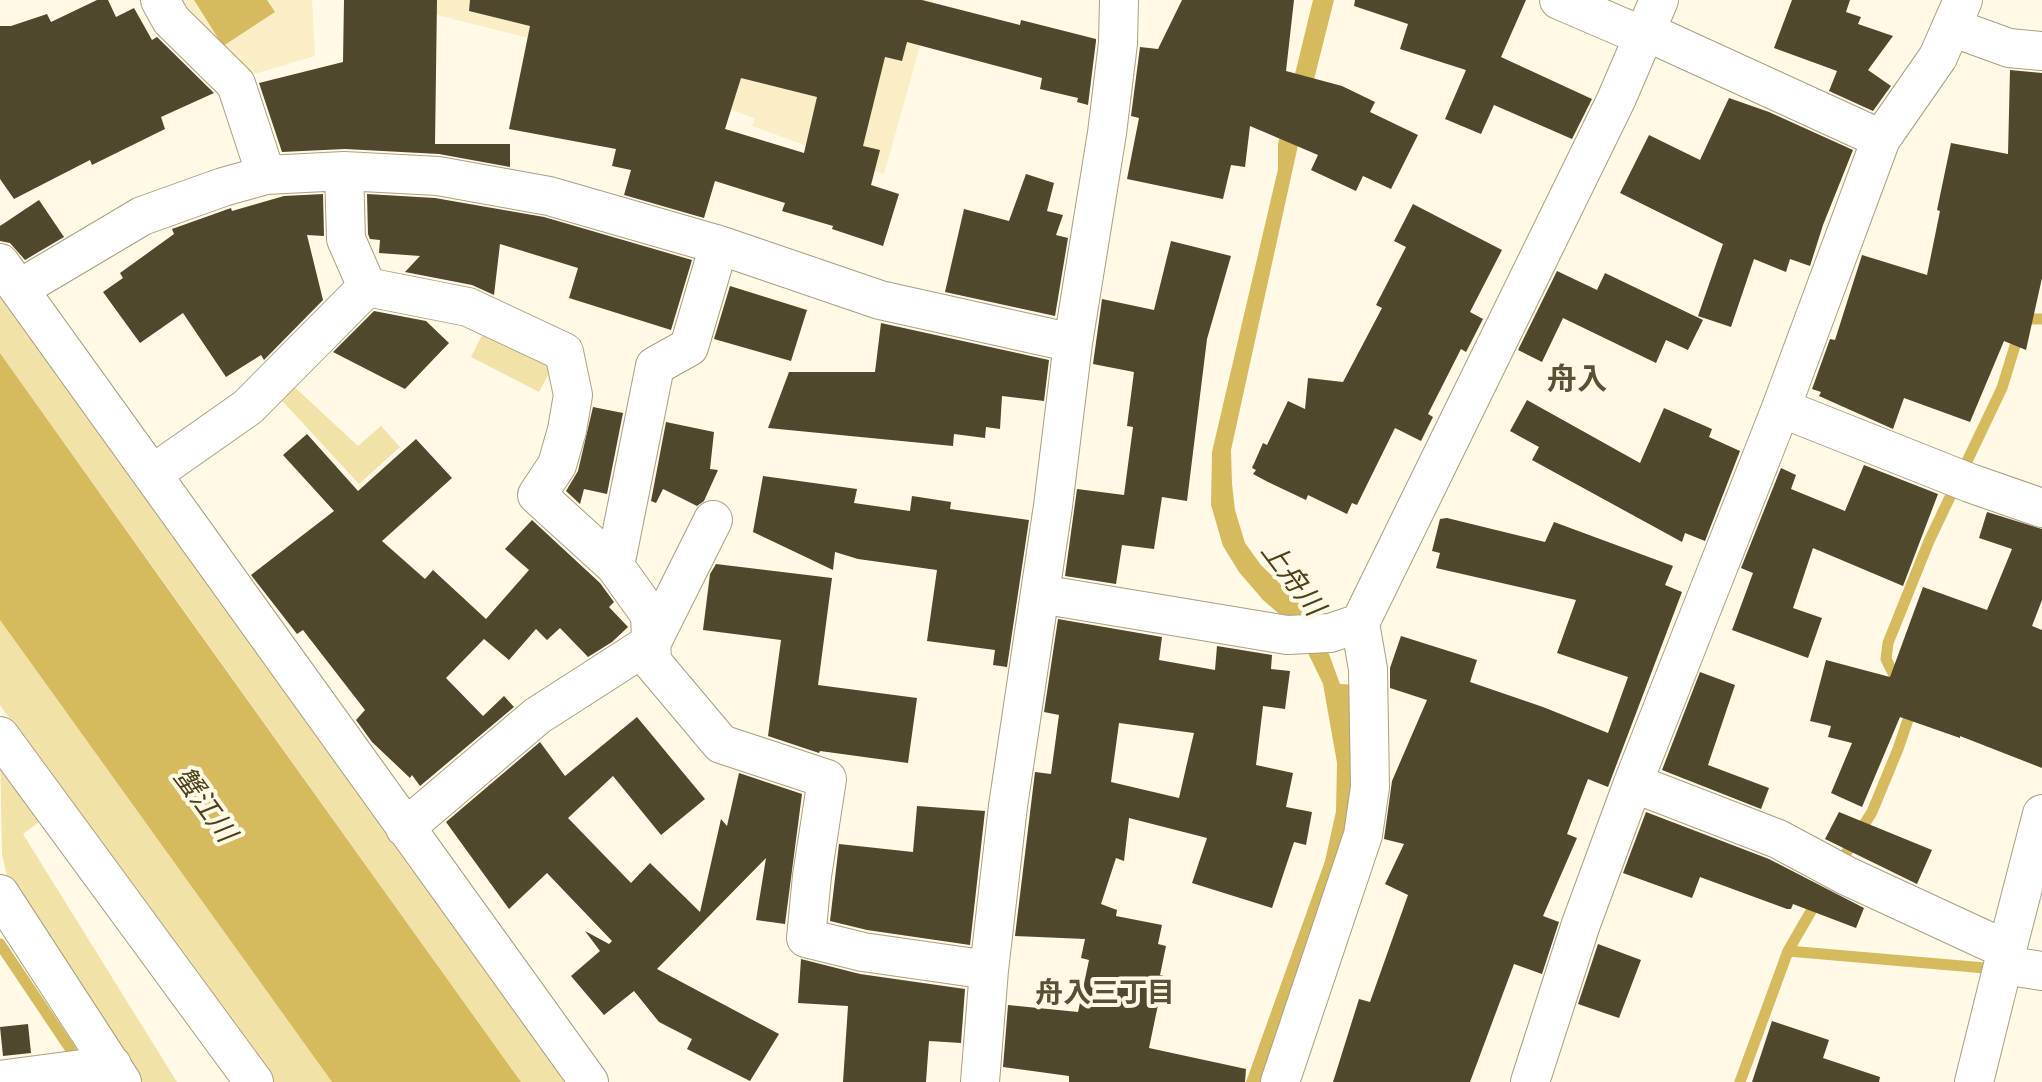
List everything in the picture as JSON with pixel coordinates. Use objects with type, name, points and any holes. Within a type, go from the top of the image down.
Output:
[{"type":"street","points":[[160,0],[171,20],[236,84],[266,175]]},
{"type":"street","points":[[980,1082],[1008,806],[1073,343],[1107,133],[1118,43],[1119,0]]},
{"type":"street","points":[[1559,0],[1651,23],[1881,139]]},
{"type":"street","points":[[1530,1082],[1581,924],[1633,783],[1781,408],[1881,139],[1938,57],[1957,13],[2009,48],[2042,51]]},
{"type":"street","points":[[1345,628],[1651,23]]},
{"type":"street","points":[[344,171],[346,239],[367,287]]},
{"type":"street","points":[[589,1082],[154,473],[9,276],[142,216],[266,175],[344,171],[438,176],[549,196],[719,245],[880,300],[1073,343]]},
{"type":"street","points":[[615,566],[655,366],[689,347],[719,245]]},
{"type":"street","points":[[154,473],[248,407],[367,287]]},
{"type":"street","points":[[367,287],[468,307],[564,352],[573,395],[567,430],[557,465],[537,495],[615,566],[650,615],[652,662],[721,744],[827,779],[806,938],[863,952],[989,970]]},
{"type":"street","points":[[1781,408],[2042,508]]},
{"type":"street","points":[[405,828],[537,716],[652,642],[713,520]]},
{"type":"street","points":[[1040,594],[1287,635],[1345,628]]},
{"type":"street","points":[[1280,1082],[1363,835],[1370,773],[1368,669],[1345,628]]},
{"type":"street","points":[[0,736],[254,1082]]},
{"type":"street","points":[[1633,783],[1778,839],[2005,958],[2042,971]]},
{"type":"street","points":[[1974,1082],[2042,814]]},
{"type":"street","points":[[0,894],[117,1074]]},
{"type":"street","points":[[0,1080],[117,1074]]},
{"type":"shaded area","points":[[169,0],[312,0],[315,56],[254,74],[232,77]]},
{"type":"shaded area","points":[[378,0],[933,0],[884,174],[752,126],[755,119],[596,55]]},
{"type":"shaded area","points":[[0,291],[567,1082],[521,1082],[0,353]]},
{"type":"shaded area","points":[[488,323],[557,358],[539,392],[471,357]]},
{"type":"shaded area","points":[[287,380],[358,446],[381,426],[400,447],[359,484],[274,392]]},
{"type":"shaded area","points":[[0,620],[332,1082],[269,1082],[123,880],[0,705]]},
{"type":"shaded area","points":[[0,749],[47,816],[23,834],[177,1082],[132,1082],[10,890],[2,854]]},
{"type":"water","points":[[194,0],[267,0],[275,12],[223,46]]},
{"type":"water","points":[[1313,0],[1334,0],[1302,127],[1231,450],[1232,484],[1235,510],[1245,543],[1261,565],[1316,619],[1340,684],[1355,685],[1359,785],[1269,1082],[1246,1082],[1325,861],[1336,811],[1337,763],[1323,684],[1308,653],[1284,618],[1263,600],[1239,572],[1223,546],[1211,505],[1212,452],[1278,169],[1278,144]]},
{"type":"water","name":"蟹江川","points":[[0,353],[521,1082],[332,1082],[0,620]]},
{"type":"building","points":[[97,0],[108,0],[116,17],[134,8],[152,40],[157,37],[214,93],[161,117],[165,129],[92,165],[90,160],[14,199],[0,179],[0,26],[11,26],[47,14],[51,22]]},
{"type":"building","points":[[344,0],[437,0],[435,144],[510,144],[510,167],[439,154],[345,149],[282,152],[259,83],[343,62]]},
{"type":"building","points":[[470,0],[922,0],[1020,25],[1021,20],[1096,41],[1088,105],[1077,102],[1078,98],[1040,89],[1042,78],[907,42],[902,61],[885,57],[863,146],[880,150],[871,185],[899,194],[883,246],[832,229],[833,226],[782,211],[785,203],[715,181],[704,218],[624,195],[631,170],[612,166],[616,149],[509,129],[530,26],[469,11]],"holes":[[[741,78],[817,97],[804,153],[725,129]]]},
{"type":"building","points":[[1182,0],[1294,0],[1286,71],[1342,86],[1375,102],[1370,112],[1418,135],[1391,189],[1363,176],[1356,191],[1311,170],[1318,155],[1250,126],[1245,167],[1231,165],[1223,199],[1127,179],[1139,118],[1131,116],[1140,47],[1158,49]]},
{"type":"building","points":[[1355,0],[1526,0],[1501,57],[1592,99],[1572,139],[1494,105],[1481,134],[1445,119],[1466,70],[1400,49],[1408,24],[1354,6]]},
{"type":"building","points":[[1792,0],[1850,0],[1846,12],[1861,17],[1858,24],[1893,36],[1868,70],[1891,86],[1873,111],[1829,91],[1837,71],[1774,48]]},
{"type":"building","points":[[2010,70],[2042,73],[2042,278],[2026,350],[2004,341],[1970,422],[1904,398],[1893,429],[1819,396],[1821,392],[1812,389],[1830,339],[1835,340],[1862,255],[1927,275],[1951,143],[2008,154]]},
{"type":"building","points":[[1729,98],[1769,112],[1853,150],[1810,266],[1790,259],[1786,272],[1754,259],[1731,327],[1698,316],[1723,244],[1620,193],[1649,135],[1700,160]]},
{"type":"building","points":[[1026,174],[1054,183],[1047,211],[1063,215],[1056,235],[1068,238],[1055,316],[945,292],[964,209],[1009,221]]},
{"type":"building","points":[[323,194],[324,236],[307,235],[323,300],[264,360],[261,355],[226,377],[183,313],[140,343],[103,292],[123,278],[120,273],[174,234],[172,229],[231,208],[232,211],[284,196]]},
{"type":"building","points":[[367,194],[435,198],[544,217],[692,260],[671,330],[569,298],[578,268],[500,244],[494,295],[472,285],[405,272],[420,256],[379,253],[380,240],[370,239],[368,234]]},
{"type":"building","points":[[39,200],[64,237],[25,260],[10,243],[0,241],[0,226]]},
{"type":"building","points":[[1413,204],[1502,250],[1470,312],[1483,319],[1466,352],[1461,349],[1428,414],[1433,417],[1421,441],[1395,428],[1357,505],[1352,503],[1347,514],[1308,495],[1306,500],[1268,482],[1253,474],[1256,470],[1252,468],[1288,401],[1305,409],[1308,378],[1343,382],[1382,308],[1376,305],[1406,247],[1394,241]]},
{"type":"building","points":[[1171,241],[1231,256],[1207,339],[1187,501],[1162,497],[1154,549],[1122,545],[1116,584],[1065,576],[1077,489],[1124,495],[1133,427],[1127,426],[1134,372],[1093,364],[1102,299],[1154,310]]},
{"type":"building","points":[[1557,271],[1597,290],[1605,273],[1703,320],[1688,350],[1666,340],[1656,363],[1563,318],[1542,362],[1518,350]]},
{"type":"building","points":[[730,286],[807,310],[791,361],[714,339]]},
{"type":"building","points":[[374,311],[426,321],[449,343],[405,389],[333,352]]},
{"type":"building","points":[[881,323],[1049,360],[1044,401],[1002,396],[1000,429],[986,427],[985,438],[954,434],[953,446],[768,428],[789,372],[875,372]]},
{"type":"building","points":[[1527,400],[1640,463],[1664,408],[1712,429],[1709,437],[1740,451],[1705,541],[1685,533],[1682,542],[1532,460],[1539,447],[1510,431]]},
{"type":"building","points":[[593,407],[623,413],[607,494],[584,489],[580,504],[566,491],[578,471]]},
{"type":"building","points":[[666,422],[714,432],[710,469],[718,470],[704,501],[697,506],[663,489],[656,503],[651,501]]},
{"type":"building","points":[[307,434],[358,491],[416,439],[452,478],[382,541],[425,579],[433,570],[486,619],[529,570],[505,549],[532,520],[600,583],[614,602],[609,607],[628,627],[588,657],[560,628],[547,640],[536,629],[509,660],[484,639],[446,678],[483,716],[504,696],[514,707],[420,786],[412,775],[410,778],[372,742],[356,720],[365,710],[303,630],[297,634],[251,575],[334,511],[283,455]]},
{"type":"building","points":[[1864,465],[1938,494],[1903,586],[1813,548],[1793,608],[1822,618],[1808,658],[1732,630],[1753,573],[1741,568],[1781,468],[1796,475],[1791,489],[1845,511]]},
{"type":"building","points":[[763,476],[857,489],[854,503],[910,511],[912,496],[951,502],[950,509],[1029,520],[1007,667],[993,665],[995,650],[927,641],[937,570],[858,559],[835,552],[833,570],[753,532]]},
{"type":"building","points":[[1987,512],[2042,529],[2042,600],[2032,626],[2042,630],[2042,768],[1900,717],[1862,807],[1831,793],[1852,743],[1828,737],[1831,726],[1810,721],[1826,660],[1890,677],[1923,587],[1987,610],[2012,549],[1979,538]]},
{"type":"building","points":[[1447,518],[1545,542],[1554,522],[1673,566],[1665,585],[1682,592],[1608,787],[1588,779],[1567,834],[1577,838],[1543,916],[1559,922],[1542,974],[1514,964],[1470,1082],[1333,1082],[1359,999],[1370,1002],[1408,895],[1385,884],[1404,844],[1384,839],[1392,781],[1427,700],[1390,688],[1390,668],[1401,636],[1477,660],[1470,682],[1608,733],[1628,677],[1557,653],[1576,600],[1436,568],[1440,553],[1432,551],[1440,519]]},
{"type":"building","points":[[716,564],[832,578],[818,685],[917,698],[908,763],[819,753],[768,736],[781,640],[703,630],[710,574]]},
{"type":"building","points":[[1058,619],[1162,637],[1159,660],[1215,670],[1217,646],[1272,655],[1271,669],[1290,671],[1285,709],[1263,706],[1256,765],[1293,773],[1286,807],[1312,812],[1306,845],[1294,842],[1272,908],[1192,883],[1207,838],[1129,818],[1124,861],[1116,858],[1101,904],[1117,910],[1116,916],[1162,925],[1158,944],[1166,946],[1160,975],[1164,976],[1149,1048],[1246,1069],[1245,1082],[1069,1082],[1069,1076],[1003,1067],[1008,1005],[1078,1012],[1089,960],[1081,958],[1085,939],[1015,936],[1035,772],[1051,774],[1059,715],[1044,712]],"holes":[[[1119,723],[1194,733],[1179,798],[1111,782]]]},
{"type":"building","points":[[1700,672],[1735,685],[1708,765],[1769,788],[1761,809],[1662,770]]},
{"type":"building","points":[[637,717],[705,799],[661,835],[613,776],[568,818],[631,883],[650,863],[700,912],[721,819],[727,826],[739,773],[802,794],[785,924],[756,920],[766,858],[657,969],[779,1034],[750,1081],[687,1049],[692,1039],[659,1022],[634,991],[604,1015],[571,976],[600,951],[585,931],[609,944],[612,941],[547,873],[509,909],[446,822],[540,742],[565,776]]},
{"type":"building","points":[[917,806],[985,811],[970,945],[867,930],[830,921],[839,844],[913,852]]},
{"type":"building","points":[[1646,812],[1769,859],[1864,908],[1856,928],[1793,904],[1791,909],[1787,909],[1700,877],[1692,898],[1623,873]]},
{"type":"building","points":[[1839,812],[1932,850],[1917,884],[1825,839]]},
{"type":"building","points":[[1598,944],[1641,960],[1619,1018],[1578,1004]]},
{"type":"building","points":[[801,959],[860,974],[965,989],[961,1043],[929,1041],[926,1082],[843,1082],[848,1006],[798,1003]]},
{"type":"building","points":[[1772,1021],[1829,1040],[1823,1058],[1880,1077],[1879,1082],[1752,1082]]},
{"type":"building","points":[[28,1024],[31,1053],[3,1056],[0,1027]]},
{"type":"waterway","points":[[1898,683],[1886,659],[1888,643],[1929,541],[2002,388],[2022,323],[2029,319],[2042,319]]},
{"type":"waterway","points":[[1840,863],[1872,812],[1912,708]]},
{"type":"waterway","points":[[1740,1082],[1788,951],[1818,899]]},
{"type":"waterway","points":[[0,944],[77,1059]]},
{"type":"waterway","points":[[1788,951],[1985,968]]},
{"type":"district","name":"舟入","points":[[1577,380]]},
{"type":"district","name":"舟入三丁目","points":[[1105,994]]},
{"type":"water label","name":"上舟川","points":[[1292,579]]}]
